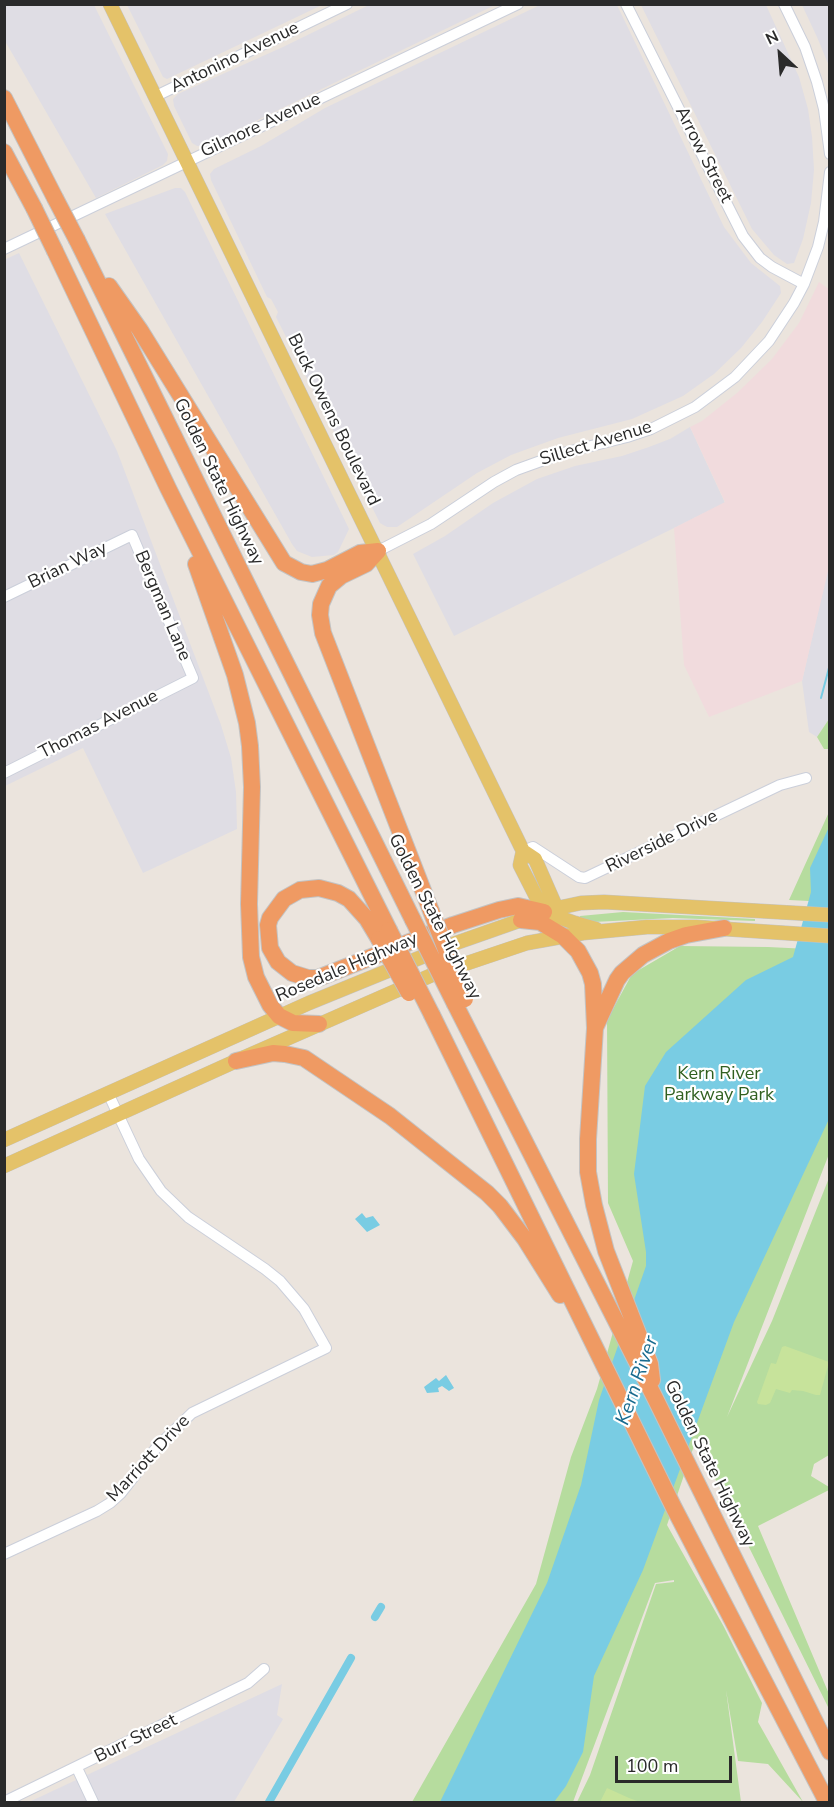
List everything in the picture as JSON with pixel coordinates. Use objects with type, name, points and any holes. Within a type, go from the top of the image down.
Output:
[{"type":"highway","name":"Golden State Highway","points":[[4,98],[77,240],[413,920],[460,1002],[466,1023],[830,1752]]},
{"type":"highway","points":[[4,152],[55,250],[384,934],[480,1113],[674,1508],[827,1803]]},
{"type":"highway","points":[[77,240],[140,330],[284,563],[302,573],[312,574],[327,570],[360,553],[378,551]]},
{"type":"highway","points":[[168,488],[220,630],[235,675],[247,723],[252,787],[249,915],[251,957],[256,977],[270,1005],[279,1016],[293,1023],[319,1024]]},
{"type":"highway","points":[[378,551],[366,564],[341,576],[329,586],[321,604],[320,615],[327,644],[431,911],[460,1002]]},
{"type":"highway","points":[[384,934],[349,899],[329,889],[320,888],[300,890],[284,899],[270,918],[268,925],[270,948],[278,962],[292,973],[308,978],[318,978],[453,925],[518,906],[549,915],[563,936],[578,951],[590,973],[595,1028],[588,1128],[588,1172],[606,1251],[650,1364],[655,1398]]},
{"type":"highway","points":[[521,920],[549,915]]},
{"type":"highway","points":[[595,1028],[617,980],[643,955],[686,935],[723,928]]},
{"type":"highway","points":[[236,1061],[259,1055],[285,1054],[304,1058],[390,1116],[500,1206],[595,1345]]},
{"type":"main road","name":"Buck Owens Boulevard","points":[[110,4],[523,851],[520,865],[549,915]]},
{"type":"main road","points":[[527,943],[549,915],[604,902],[830,915]]},
{"type":"main road","points":[[549,915],[607,930]]},
{"type":"main road","name":"Rosedale Highway","points":[[4,1140],[279,1016],[410,961],[521,920]]},
{"type":"main road","points":[[4,1166],[432,975],[527,943],[607,930],[647,927],[723,928],[830,936]]},
{"type":"street","name":"Antonino Avenue","points":[[156,96],[347,4]]},
{"type":"street","name":"Gilmore Avenue","points":[[4,249],[518,4]]},
{"type":"street","name":"Arrow Street","points":[[626,4],[743,236],[760,258],[804,284]]},
{"type":"street","points":[[784,4],[815,74],[824,109],[830,154]]},
{"type":"street","name":"Sillect Avenue","points":[[378,551],[431,524],[516,470],[563,453],[618,440],[651,429],[695,407],[716,393],[753,360],[781,324],[804,284],[818,247],[824,222],[830,172]]},
{"type":"street","name":"Brian Way","points":[[4,597],[132,535]]},
{"type":"street","name":"Bergman Lane","points":[[132,535],[193,678]]},
{"type":"street","name":"Thomas Avenue","points":[[4,772],[193,678]]},
{"type":"street","name":"Riverside Drive","points":[[523,851],[533,847],[585,879],[780,785],[806,778]]},
{"type":"street","points":[[108,1093],[118,1114]]},
{"type":"street","name":"Marriott Drive","points":[[4,1554],[110,1503],[121,1493],[157,1447],[192,1413],[326,1348],[304,1309],[280,1281],[188,1217],[161,1191],[139,1159],[118,1114]]},
{"type":"street","name":"Burr Street","points":[[4,1802],[248,1683],[264,1669]]},
{"type":"street","points":[[77,1768],[93,1803]]},
{"type":"shaded area","points":[[371,4],[495,5],[204,146],[192,143],[174,106],[173,99],[178,94]]},
{"type":"shaded area","points":[[4,5],[94,5],[168,154],[167,161],[96,198],[5,41]]},
{"type":"shaded area","points":[[127,5],[322,5],[167,79],[163,77]]},
{"type":"shaded area","points":[[540,5],[617,5],[724,227],[751,263],[780,286],[781,293],[741,348],[714,374],[683,396],[632,419],[558,438],[511,455],[477,473],[397,527],[387,527],[380,523],[276,317],[278,312],[271,299],[267,297],[210,174],[214,169],[261,146],[325,108]]},
{"type":"shaded area","points":[[641,5],[766,5],[799,77],[808,109],[812,137],[814,170],[811,203],[803,239],[794,263],[787,264],[774,255],[752,229]]},
{"type":"shaded area","points":[[802,5],[829,5],[829,66],[817,37]]},
{"type":"shaded area","points":[[175,188],[181,188],[185,192],[349,529],[338,552],[334,555],[312,557],[297,551],[292,544],[105,214]]},
{"type":"shaded area","points":[[19,253],[117,451],[221,725],[231,758],[236,792],[237,829],[143,873],[83,748],[5,786],[4,260]]},
{"type":"shaded area","points":[[819,282],[830,290],[830,563],[802,681],[709,717],[684,665],[674,528],[725,502],[690,427],[702,421],[737,393],[772,359],[799,323]]},
{"type":"shaded area","points":[[690,427],[725,503],[454,636],[413,554],[445,536],[493,503],[537,479],[575,466],[622,456],[649,447],[670,439]]},
{"type":"shaded area","points":[[829,563],[829,719],[817,737],[809,732],[802,681]]},
{"type":"shaded area","points":[[282,1684],[277,1715],[283,1719],[234,1802],[29,1802]]},
{"type":"green space","points":[[829,719],[829,749],[824,749],[817,737]]},
{"type":"green space","points":[[829,812],[829,902],[789,900]]},
{"type":"green space","points":[[623,912],[755,919],[755,921],[673,918],[593,922],[580,920],[580,916]]},
{"type":"green space","name":"Kern River Parkway Park","points":[[680,946],[829,950],[829,1154],[727,1417],[772,1321],[829,1178],[829,1455],[814,1464],[811,1476],[829,1487],[829,1490],[758,1526],[829,1694],[829,1709],[696,1440],[667,1525],[724,1627],[762,1703],[758,1722],[803,1802],[768,1764],[738,1761],[726,1690],[741,1802],[577,1802],[590,1775],[656,1584],[674,1582],[674,1580],[655,1583],[573,1802],[412,1802],[536,1584],[571,1457],[597,1389],[633,1261],[608,1203],[607,1020],[632,974]]},
{"type":"green space","points":[[785,1346],[829,1362],[820,1395],[792,1390],[790,1393],[776,1389],[770,1403],[758,1404],[771,1363],[776,1364],[782,1347]]},
{"type":"green space","points":[[607,1788],[629,1798],[640,1802],[600,1802]]},
{"type":"water","name":"Kern River","points":[[829,827],[829,1119],[734,1322],[643,1570],[594,1676],[583,1752],[566,1786],[554,1802],[440,1802],[547,1583],[581,1485],[599,1400],[646,1266],[646,1252],[634,1174],[645,1086],[666,1052],[746,980],[793,957],[811,892],[810,868]]},
{"type":"water","points":[[362,1213],[366,1218],[373,1216],[380,1225],[367,1232],[355,1219]]},
{"type":"water","points":[[446,1375],[454,1388],[449,1391],[442,1386],[438,1388],[439,1392],[427,1393],[424,1387],[436,1378],[439,1381]]},
{"type":"waterway","points":[[821,698],[830,664]]},
{"type":"waterway","points":[[375,1617],[381,1607]]},
{"type":"waterway","points":[[269,1802],[351,1658]]}]
